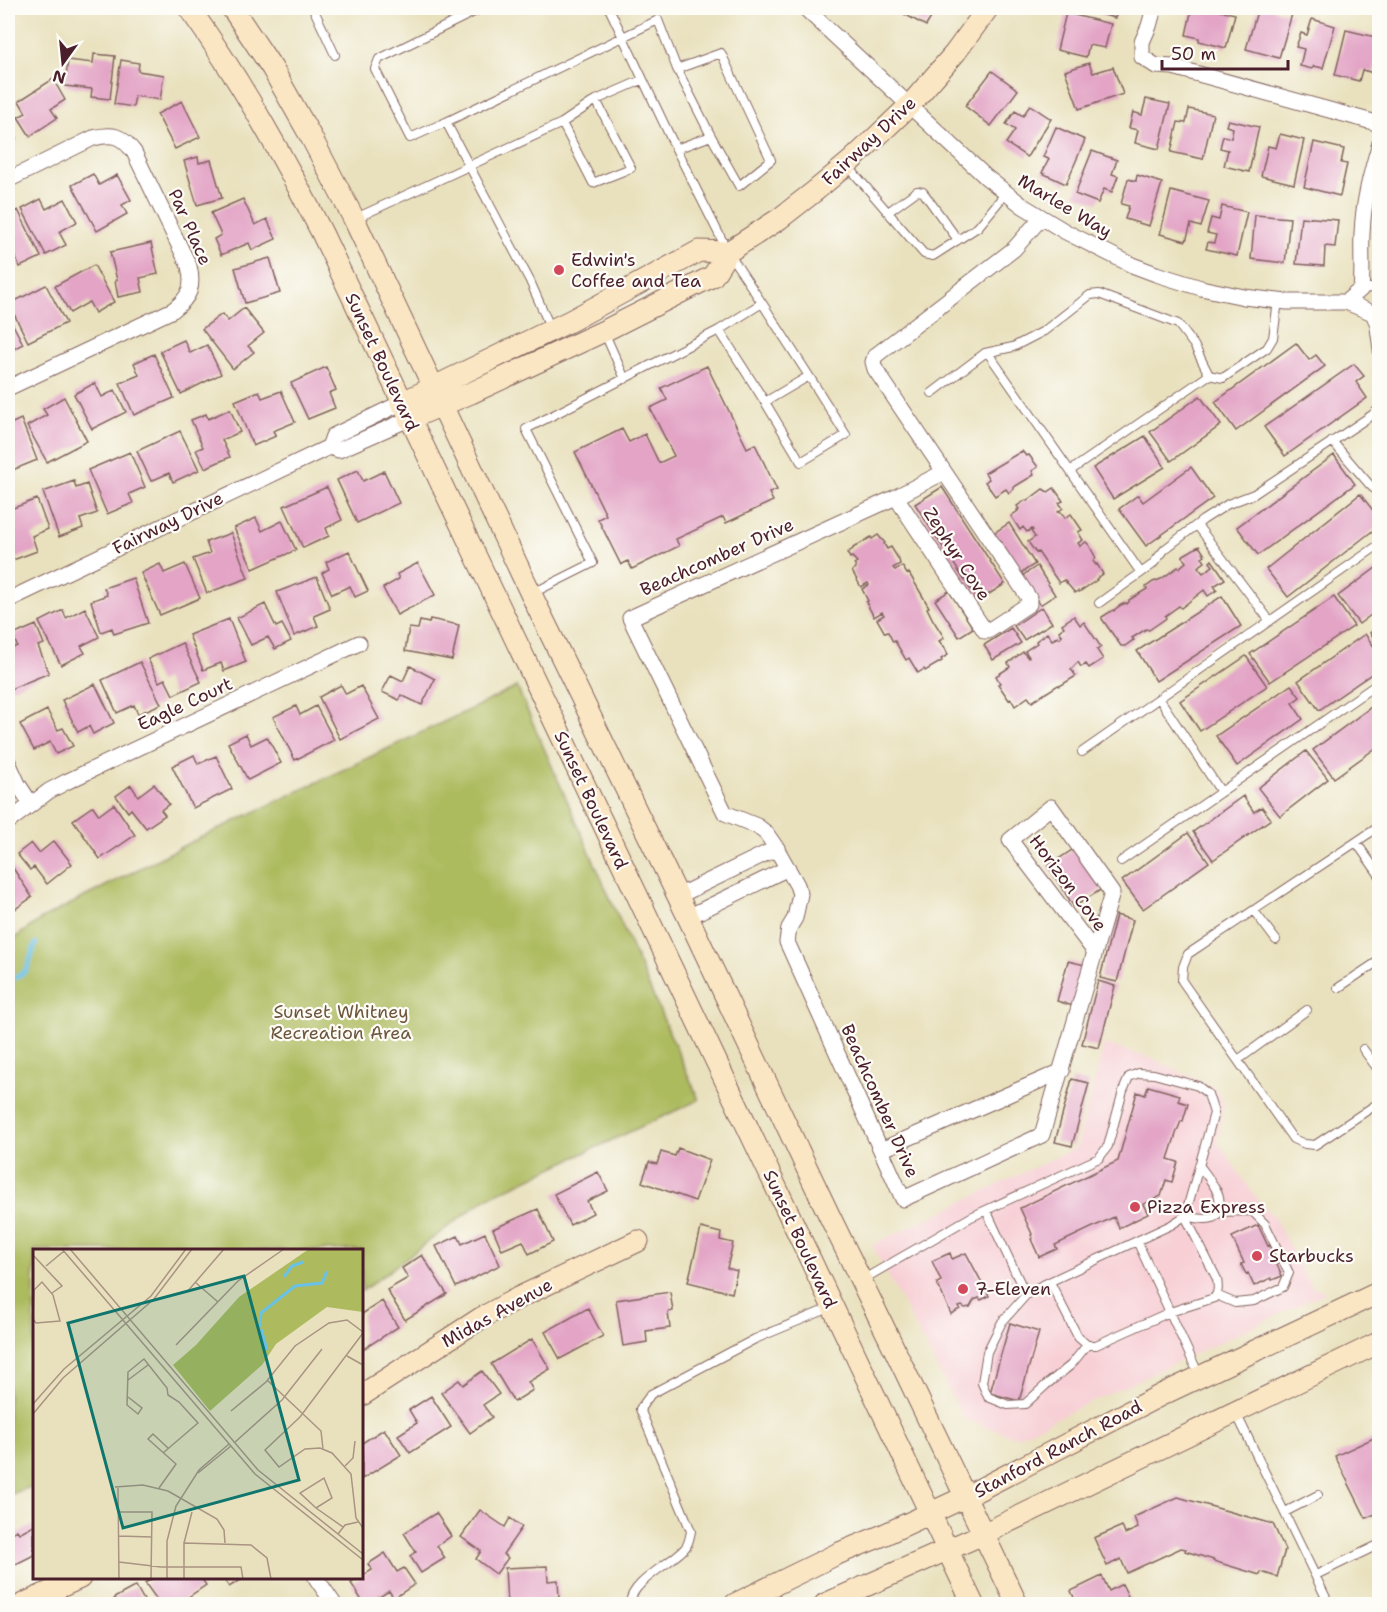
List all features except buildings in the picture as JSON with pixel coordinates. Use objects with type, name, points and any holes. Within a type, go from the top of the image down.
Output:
[{"type":"main road","name":"Sunset Boulevard","points":[[189,8],[243,88],[322,233],[973,1605]]},
{"type":"main road","name":"Sunset Boulevard","points":[[232,8],[272,68],[354,219],[828,1215],[1017,1605]]},
{"type":"main road","name":"Fairway Drive","points":[[437,396],[471,393],[604,331],[713,276],[728,252],[779,219],[815,191],[910,105],[955,53],[988,8]]},
{"type":"main road","points":[[405,411],[437,396],[551,330],[699,252],[728,252]]},
{"type":"main road","name":"Midas Avenue","points":[[363,1394],[481,1318],[638,1241]]},
{"type":"main road","name":"Stanford Ranch Road","points":[[735,1605],[837,1554],[930,1514],[1161,1395],[1380,1292]]},
{"type":"main road","points":[[825,1605],[983,1534],[1380,1342]]},
{"type":"main road","points":[[23,1605],[78,1579]]},
{"type":"street","name":"Marlee Way","points":[[805,8],[1005,194],[1041,218],[1112,256],[1156,274],[1223,293],[1278,301],[1346,302],[1374,311]]},
{"type":"street","points":[[1154,8],[1142,42],[1142,57],[1156,66],[1173,67],[1380,123]]},
{"type":"street","name":"Par Place","points":[[8,180],[93,138],[105,135],[116,136],[127,142],[134,152],[189,266],[192,278],[190,290],[184,302],[173,310],[8,388]]},
{"type":"street","points":[[1346,302],[1361,289],[1363,214],[1380,143]]},
{"type":"street","points":[[944,472],[875,369],[873,362],[875,356],[1014,249],[1041,218]]},
{"type":"street","name":"Fairway Drive","points":[[8,600],[328,447],[339,450],[405,411]]},
{"type":"street","name":"Beachcomber Drive","points":[[944,472],[896,497],[630,618],[725,813],[766,832],[797,885],[800,894],[795,918],[789,928],[788,942],[903,1199],[1042,1135],[1095,951]]},
{"type":"street","name":"Zephyr Cove","points":[[896,497],[985,631],[988,631],[1029,604],[1029,598],[944,472]]},
{"type":"street","name":"Eagle Court","points":[[8,822],[49,791],[66,782],[359,643]]},
{"type":"street","points":[[8,762],[31,804]]},
{"type":"street","name":"Horizon Cove","points":[[1051,807],[1112,893],[1095,951],[1010,840],[1051,807]]},
{"type":"street","points":[[678,896],[777,848]]},
{"type":"street","points":[[688,917],[788,868]]},
{"type":"street","points":[[881,1150],[1062,1071]]},
{"type":"street","points":[[317,1579],[334,1605]]},
{"type":"lane","points":[[313,8],[335,54]]},
{"type":"lane","points":[[482,8],[379,59],[375,69],[410,138],[658,20],[677,69],[739,186],[771,160],[721,53],[677,69]]},
{"type":"lane","points":[[609,8],[675,149],[728,252],[846,435],[801,462],[719,330]]},
{"type":"lane","points":[[354,219],[562,123],[596,100],[642,80]]},
{"type":"lane","points":[[562,123],[593,183],[631,168],[596,100]]},
{"type":"lane","points":[[446,122],[530,281],[551,330]]},
{"type":"lane","points":[[675,149],[711,136]]},
{"type":"lane","points":[[847,164],[924,254],[933,256],[978,226],[1005,194]]},
{"type":"lane","points":[[888,212],[917,191],[923,192],[958,240]]},
{"type":"lane","points":[[1361,289],[1380,287]]},
{"type":"lane","points":[[932,393],[988,353],[1013,347],[1044,331],[1090,295],[1100,294],[1178,324],[1194,345],[1209,375]]},
{"type":"lane","points":[[1070,471],[1209,375],[1223,378],[1267,348],[1273,338],[1278,301]]},
{"type":"lane","points":[[531,594],[593,563],[526,429],[719,330],[762,303]]},
{"type":"lane","points":[[1374,311],[1380,368]]},
{"type":"lane","points":[[604,331],[625,379]]},
{"type":"lane","points":[[988,353],[1141,573]]},
{"type":"lane","points":[[765,402],[809,376]]},
{"type":"lane","points":[[1099,603],[1152,566],[1165,549],[1197,525],[1228,504],[1254,494],[1380,408]]},
{"type":"lane","points":[[1332,441],[1380,494]]},
{"type":"lane","points":[[1197,525],[1270,621]]},
{"type":"lane","points":[[1082,752],[1380,544]]},
{"type":"lane","points":[[1121,861],[1380,682]]},
{"type":"lane","points":[[1159,698],[1221,792]]},
{"type":"lane","points":[[1380,826],[1188,954],[1183,967],[1182,981],[1293,1139],[1315,1145],[1380,1102]]},
{"type":"lane","points":[[1356,842],[1380,876]]},
{"type":"lane","points":[[1254,911],[1276,940]]},
{"type":"lane","points":[[1338,988],[1380,960]]},
{"type":"lane","points":[[1238,1060],[1307,1010]]},
{"type":"lane","points":[[1363,1049],[1380,1072]]},
{"type":"lane","points":[[861,1281],[971,1217],[1099,1158],[1108,1146],[1129,1077],[1140,1073],[1154,1074],[1198,1086],[1208,1094],[1214,1113],[1185,1216],[1172,1225],[1034,1289],[1026,1295],[1002,1322],[987,1352],[982,1383],[987,1397],[1008,1406],[1025,1404],[1071,1365],[1087,1345]]},
{"type":"lane","points":[[1185,1216],[1202,1220],[1213,1218],[1218,1212],[1220,1195],[1199,1164]]},
{"type":"lane","points":[[986,1210],[1026,1295]]},
{"type":"lane","points":[[1216,1295],[1235,1303],[1254,1301],[1283,1287],[1289,1273],[1265,1224],[1252,1211],[1218,1212]]},
{"type":"lane","points":[[1050,1282],[1078,1337],[1087,1345],[1096,1345],[1170,1312],[1214,1298],[1218,1289],[1217,1280],[1185,1216]]},
{"type":"lane","points":[[1137,1241],[1200,1376]]},
{"type":"lane","points":[[630,1605],[630,1599],[645,1579],[687,1547],[691,1531],[640,1409],[651,1394],[703,1366],[756,1339],[832,1307]]},
{"type":"lane","points":[[1235,1411],[1329,1605]]},
{"type":"lane","points":[[1285,1512],[1318,1495]]},
{"type":"lane","points":[[1316,1575],[1380,1544]]},
{"type":"shaded area","points":[[1104,1044],[1150,1058],[1213,1087],[1224,1103],[1217,1141],[1259,1202],[1274,1217],[1311,1286],[1327,1292],[1016,1437],[964,1419],[872,1245],[1077,1147]]},
{"type":"green space","name":"Sunset Whitney Recreation Area","points":[[517,687],[699,1100],[487,1198],[363,1290],[363,1249],[33,1249],[33,1486],[8,1495],[8,943],[40,920],[187,844]]},
{"type":"waterway","points":[[8,982],[26,971],[36,943]]},
{"type":"place","name":"Edwin's Coffee and Tea","points":[[559,270]]},
{"type":"place","name":"Pizza Express","points":[[1135,1207]]},
{"type":"place","name":"Starbucks","points":[[1257,1256]]},
{"type":"place","name":"7-Eleven","points":[[963,1289]]}]
